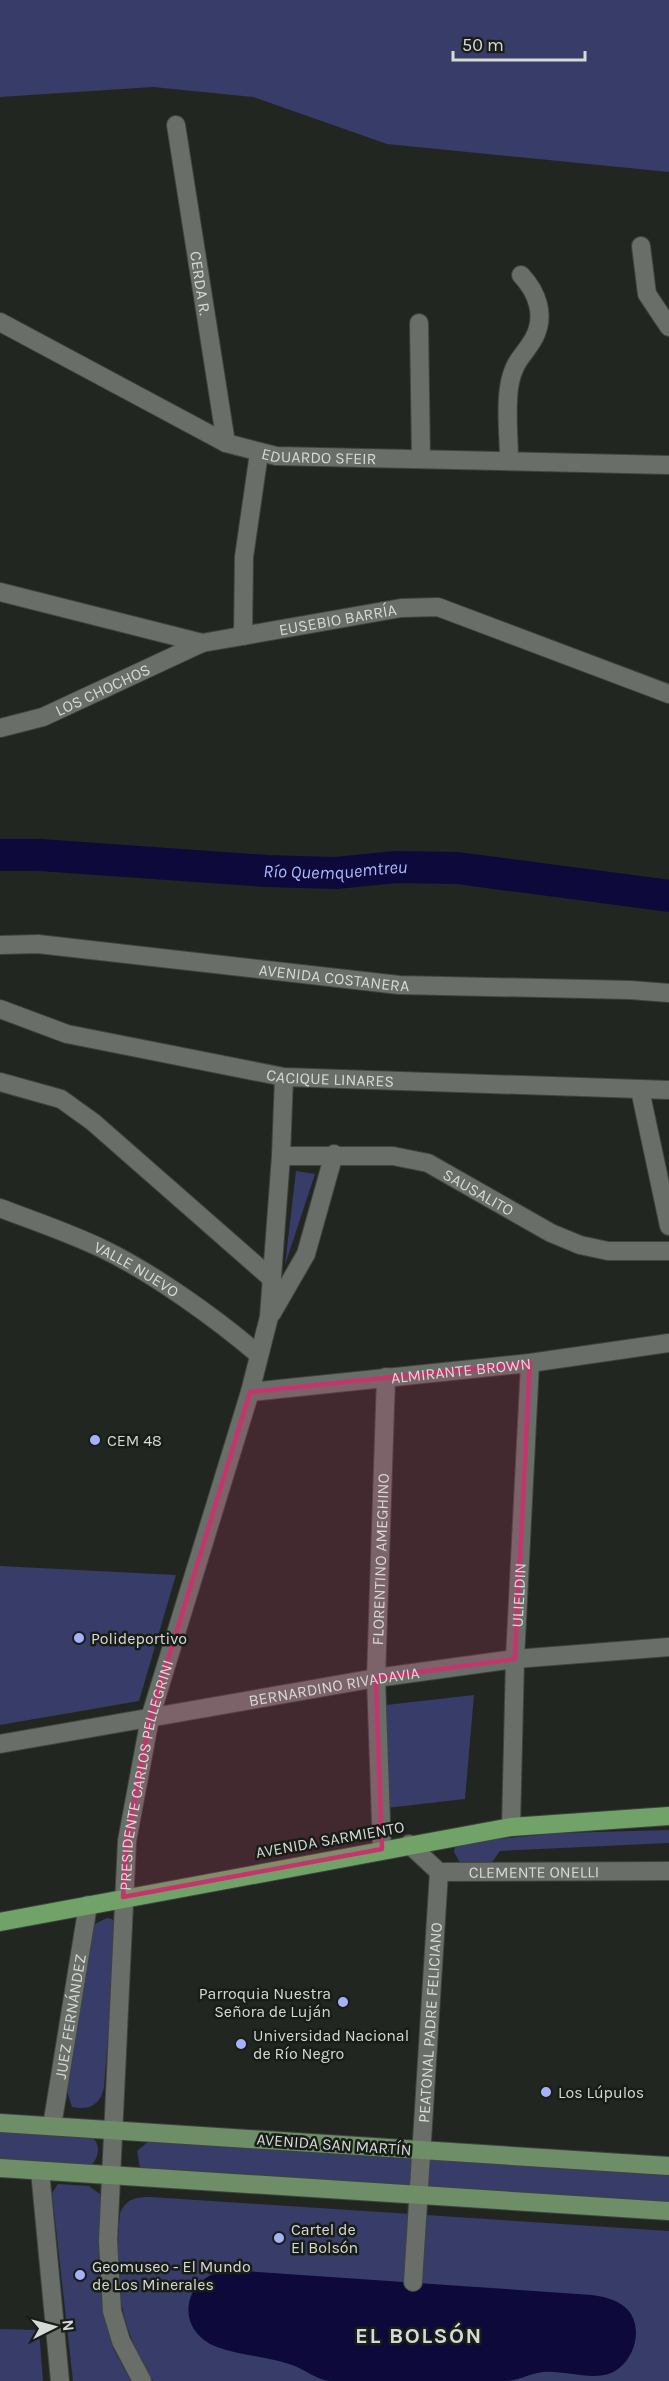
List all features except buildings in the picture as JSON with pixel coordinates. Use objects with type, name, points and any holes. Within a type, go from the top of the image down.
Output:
[{"type":"highway","name":"AVENIDA SARMIENTO","points":[[0,1922],[123,1897],[511,1827],[669,1816]]},
{"type":"main road","name":"AVENIDA SAN MARTÍN","points":[[0,2123],[669,2166]]},
{"type":"main road","points":[[0,2168],[669,2211]]},
{"type":"street","name":"CERDA R.","points":[[176,125],[226,443]]},
{"type":"street","points":[[641,246],[647,294],[669,327]]},
{"type":"street","points":[[509,461],[509,384],[516,360],[535,337],[540,309],[534,289],[521,275]]},
{"type":"street","name":"EDUARDO SFEIR","points":[[0,322],[226,443],[259,453],[669,465]]},
{"type":"street","points":[[419,323],[421,459]]},
{"type":"street","points":[[243,636],[244,557],[259,453]]},
{"type":"street","name":"EUSEBIO BARRÍA","points":[[0,592],[202,643],[401,608],[438,607],[669,693]]},
{"type":"street","name":"LOS CHOCHOS","points":[[0,728],[43,717],[202,643]]},
{"type":"street","name":"AVENIDA COSTANERA","points":[[0,945],[38,944],[399,985],[630,990],[669,993]]},
{"type":"street","name":"CACIQUE LINARES","points":[[0,1009],[67,1034],[284,1077],[669,1090]]},
{"type":"street","name":"PRESIDENTE CARLOS PELLEGRINI","points":[[142,2381],[121,2341],[112,2311],[108,2241],[127,1841],[150,1718],[250,1392],[269,1317],[281,1156],[284,1077]]},
{"type":"street","points":[[0,1082],[61,1098],[93,1122],[272,1278]]},
{"type":"street","points":[[640,1090],[669,1226]]},
{"type":"street","name":"PRESIDENTE CARLOS PELLEGRINI","points":[[269,1317],[306,1254],[334,1154]]},
{"type":"street","name":"SAUSALITO","points":[[281,1156],[334,1154],[393,1156],[428,1163],[551,1233],[580,1245],[609,1251],[669,1251]]},
{"type":"street","name":"VALLE NUEVO","points":[[0,1208],[104,1249],[139,1269],[232,1331],[259,1355]]},
{"type":"street","name":"ALMIRANTE BROWN","points":[[250,1392],[530,1363],[669,1343]]},
{"type":"street","name":"ULIELDIN","points":[[511,1827],[515,1659],[530,1363]]},
{"type":"street","name":"FLORENTINO AMEGHINO","points":[[382,1849],[376,1678],[386,1377]]},
{"type":"street","name":"BERNARDINO RIVADAVIA","points":[[0,1744],[376,1678],[515,1659],[669,1647]]},
{"type":"street","points":[[409,1844],[439,1872]]},
{"type":"street","name":"CLEMENTE ONELLI","points":[[439,1872],[669,1871]]},
{"type":"street","name":"PEATONAL PADRE FELICIANO","points":[[413,2282],[439,1872]]},
{"type":"street","name":"JUEZ FERNÁNDEZ","points":[[52,2126],[88,1905]]},
{"type":"street","points":[[40,2171],[60,2381]]},
{"type":"highlighted area","points":[[530,1363],[515,1659],[376,1678],[382,1849],[123,1897],[127,1841],[150,1718],[250,1392]]},
{"type":"shaded area","points":[[0,0],[669,0],[669,172],[387,144],[253,97],[153,87],[0,97]]},
{"type":"shaded area","points":[[296,1171],[315,1174],[285,1265]]},
{"type":"shaded area","name":"Polideportivo","points":[[0,1566],[176,1575],[139,1701],[0,1725]]},
{"type":"shaded area","points":[[474,1695],[465,1799],[386,1808],[386,1705]]},
{"type":"shaded area","points":[[669,1830],[669,1843],[500,1851],[490,1865],[461,1865],[454,1852],[456,1843],[560,1833]]},
{"type":"shaded area","points":[[107,1918],[112,1919],[117,1925],[103,2093],[94,2105],[84,2108],[72,2107],[67,2091],[92,1931],[95,1924]]},
{"type":"shaded area","points":[[0,2130],[91,2136],[97,2144],[98,2152],[89,2167],[0,2162]]},
{"type":"shaded area","points":[[149,2141],[669,2170],[669,2206],[140,2168],[137,2151]]},
{"type":"shaded area","points":[[58,2184],[89,2186],[100,2194],[101,2297],[113,2348],[131,2381],[73,2381],[52,2193]]},
{"type":"shaded area","points":[[151,2197],[669,2231],[669,2381],[153,2381],[141,2360],[125,2320],[118,2280],[120,2213],[132,2199]]},
{"type":"shaded area","points":[[229,2270],[596,2296],[614,2300],[626,2308],[635,2324],[635,2344],[626,2361],[619,2368],[611,2373],[595,2376],[551,2372],[508,2381],[330,2381],[315,2377],[283,2362],[217,2347],[203,2339],[194,2328],[189,2316],[189,2304],[193,2292],[201,2282],[213,2274]]},
{"type":"shaded area","points":[[0,2329],[39,2330],[43,2381],[0,2381]]},
{"type":"waterway","name":"Río Quemquemtreu","points":[[0,855],[40,855],[266,871],[336,873],[396,867],[457,868],[669,896]]},
{"type":"place","name":"CEM 48","points":[[95,1440]]},
{"type":"place","name":"Polideportivo","points":[[79,1638]]},
{"type":"place","name":"Parroquia Nuestra Señora de Luján","points":[[343,2002]]},
{"type":"place","name":"Universidad Nacional de Río Negro","points":[[241,2044]]},
{"type":"place","name":"Los Lúpulos","points":[[546,2092]]},
{"type":"place","name":"Cartel de El Bolsón","points":[[279,2238]]},
{"type":"place","name":"Geomuseo - El Mundo de Los Minerales","points":[[80,2275]]},
{"type":"district","name":"EL BOLSÓN","points":[[419,2335]]}]
